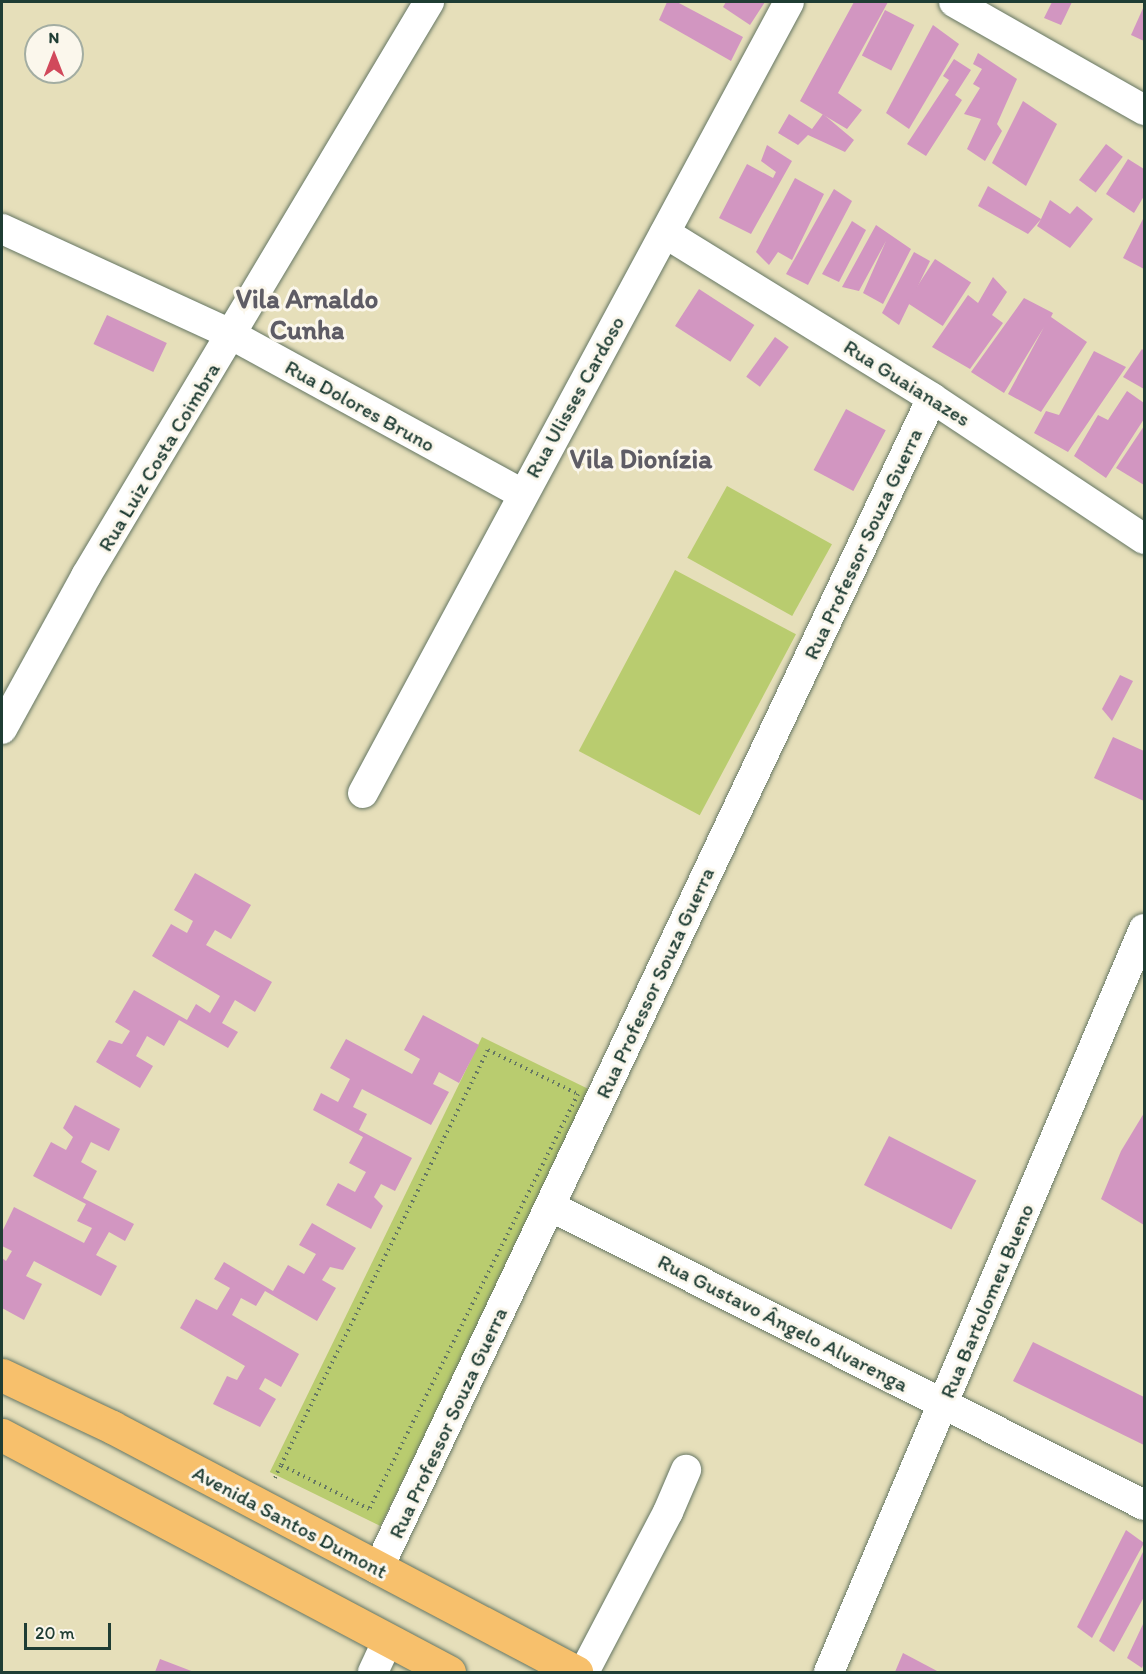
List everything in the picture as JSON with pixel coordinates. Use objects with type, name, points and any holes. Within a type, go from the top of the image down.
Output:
[{"type":"main road","name":"Avenida Santos Dumont","points":[[2,1375],[112,1427],[576,1672]]},
{"type":"main road","points":[[2,1435],[449,1672]]},
{"type":"street","name":"Rua Luiz Costa Coimbra","points":[[2,729],[86,576],[429,2]]},
{"type":"street","name":"Rua Ulisses Cardoso","points":[[363,793],[789,2]]},
{"type":"street","points":[[954,2],[1144,110]]},
{"type":"street","name":"Rua Dolores Bruno","points":[[2,229],[232,335],[522,494]]},
{"type":"street","name":"Rua Guaianazes","points":[[665,232],[932,398],[1144,539]]},
{"type":"street","name":"Rua Professor Souza Guerra","points":[[378,1569],[932,398]]},
{"type":"street","name":"Rua Bartolomeu Bueno","points":[[829,1672],[1144,929]]},
{"type":"street","name":"Rua Gustavo Ângelo Alvarenga","points":[[550,1206],[1144,1505]]},
{"type":"street","points":[[584,1672],[668,1512],[686,1470]]},
{"type":"street","points":[[373,1672],[388,1640]]},
{"type":"path","points":[[488,1050],[578,1094],[369,1509],[280,1465],[488,1050]]},
{"type":"green space","points":[[727,486],[832,544],[792,616],[687,558]]},
{"type":"green space","points":[[675,570],[796,634],[700,815],[579,751]]},
{"type":"green space","points":[[482,1037],[593,1091],[380,1526],[270,1472]]},
{"type":"building","points":[[667,2],[677,2],[743,37],[731,61],[659,20]]},
{"type":"building","points":[[726,2],[765,2],[750,25],[723,7]]},
{"type":"building","points":[[854,2],[888,2],[838,93],[862,110],[847,129],[800,101]]},
{"type":"building","points":[[1052,2],[1072,2],[1061,25],[1044,18]]},
{"type":"building","points":[[1144,6],[1144,41],[1131,35]]},
{"type":"building","points":[[885,10],[914,25],[891,70],[862,55]]},
{"type":"building","points":[[933,25],[959,44],[909,129],[886,113]]},
{"type":"building","points":[[978,53],[1017,79],[997,124],[1002,131],[985,161],[967,149],[981,119],[964,114],[980,88],[973,84],[982,69],[973,64]]},
{"type":"building","points":[[954,59],[971,70],[955,95],[962,100],[926,156],[907,144],[949,80],[943,76]]},
{"type":"building","points":[[1023,101],[1057,124],[1026,186],[992,163]]},
{"type":"building","points":[[789,114],[812,129],[823,114],[854,140],[845,152],[808,135],[798,145],[778,133]]},
{"type":"building","points":[[1106,144],[1123,157],[1096,193],[1079,180]]},
{"type":"building","points":[[767,145],[792,161],[751,234],[719,218],[747,164],[773,178],[776,172],[761,161]]},
{"type":"building","points":[[1128,159],[1144,169],[1144,196],[1134,213],[1106,194]]},
{"type":"building","points":[[795,178],[824,194],[792,260],[778,252],[769,265],[756,252]]},
{"type":"building","points":[[988,186],[1041,219],[1028,234],[978,206]]},
{"type":"building","points":[[834,189],[852,201],[808,285],[786,274]]},
{"type":"building","points":[[1050,200],[1070,214],[1077,206],[1093,219],[1070,248],[1037,226]]},
{"type":"building","points":[[1144,217],[1144,269],[1123,258]]},
{"type":"building","points":[[852,221],[866,230],[839,282],[822,274]]},
{"type":"building","points":[[876,225],[911,249],[883,304],[863,293],[886,241],[859,291],[842,287]]},
{"type":"building","points":[[914,252],[930,261],[899,325],[882,313]]},
{"type":"building","points":[[935,259],[971,282],[943,326],[907,303]]},
{"type":"building","points":[[993,277],[1007,292],[992,315],[1003,323],[970,369],[932,347],[968,295],[978,303]]},
{"type":"building","points":[[699,289],[754,325],[730,362],[675,326]]},
{"type":"building","points":[[1024,298],[1053,313],[1051,317],[1087,342],[1041,412],[1008,394],[1044,327],[1004,393],[971,372]]},
{"type":"building","points":[[107,315],[167,343],[153,372],[93,344]]},
{"type":"building","points":[[775,337],[789,347],[760,387],[746,377]]},
{"type":"building","points":[[1142,349],[1144,351],[1144,389],[1123,377]]},
{"type":"building","points":[[1094,351],[1126,367],[1068,452],[1034,433],[1046,411],[1059,415]]},
{"type":"building","points":[[1127,391],[1144,403],[1144,419],[1106,478],[1074,456],[1098,415],[1108,420]]},
{"type":"building","points":[[846,409],[886,430],[853,491],[814,470]]},
{"type":"building","points":[[1144,426],[1144,485],[1116,468]]},
{"type":"building","points":[[1120,675],[1133,681],[1112,721],[1102,709]]},
{"type":"building","points":[[1113,737],[1144,751],[1144,801],[1094,778]]},
{"type":"building","points":[[195,873],[251,905],[231,939],[215,930],[206,945],[272,982],[255,1012],[235,1000],[222,1023],[238,1032],[228,1048],[179,1020],[164,1046],[147,1036],[136,1056],[153,1066],[140,1088],[96,1062],[109,1040],[122,1044],[130,1031],[115,1022],[134,990],[187,1020],[196,1004],[210,1013],[220,996],[152,956],[171,924],[187,933],[193,921],[174,910]]},
{"type":"building","points":[[423,1015],[479,1045],[459,1083],[439,1072],[433,1084],[449,1092],[431,1125],[362,1089],[353,1107],[367,1114],[359,1130],[412,1158],[395,1191],[381,1184],[374,1197],[383,1206],[371,1229],[326,1205],[338,1183],[355,1192],[366,1172],[349,1163],[363,1137],[313,1110],[321,1093],[338,1102],[350,1079],[330,1068],[346,1039],[412,1074],[420,1059],[404,1050]]},
{"type":"building","points":[[75,1105],[120,1129],[109,1151],[91,1142],[81,1162],[97,1171],[83,1198],[134,1224],[125,1241],[109,1232],[96,1255],[117,1266],[101,1296],[34,1261],[26,1276],[42,1284],[24,1320],[2,1308],[2,1258],[6,1261],[12,1251],[2,1246],[2,1232],[14,1207],[84,1243],[92,1228],[77,1221],[86,1204],[33,1176],[51,1142],[66,1150],[73,1137],[63,1128]]},
{"type":"building","points":[[1144,1113],[1144,1225],[1101,1199],[1121,1151]]},
{"type":"building","points":[[889,1136],[976,1180],[951,1229],[864,1185]]},
{"type":"building","points":[[312,1223],[356,1248],[343,1270],[330,1267],[322,1280],[336,1288],[317,1321],[265,1291],[256,1306],[241,1298],[232,1315],[299,1354],[281,1387],[265,1378],[259,1389],[276,1399],[260,1427],[213,1404],[227,1376],[237,1380],[245,1366],[180,1328],[196,1299],[217,1310],[230,1288],[214,1279],[224,1262],[273,1291],[288,1265],[304,1274],[316,1254],[299,1245]]},
{"type":"building","points":[[1033,1342],[1144,1397],[1144,1445],[1013,1381]]},
{"type":"building","points":[[1126,1530],[1144,1543],[1092,1638],[1077,1627]]},
{"type":"building","points":[[1144,1550],[1144,1597],[1114,1652],[1099,1641]]},
{"type":"building","points":[[1144,1622],[1144,1663],[1142,1668],[1127,1658]]},
{"type":"building","points":[[903,1653],[939,1672],[895,1672]]},
{"type":"building","points":[[160,1659],[194,1672],[155,1672]]},
{"type":"district","name":"Vila Arnaldo Cunha","points":[[307,314]]},
{"type":"district","name":"Vila Dionízia","points":[[641,459]]}]
